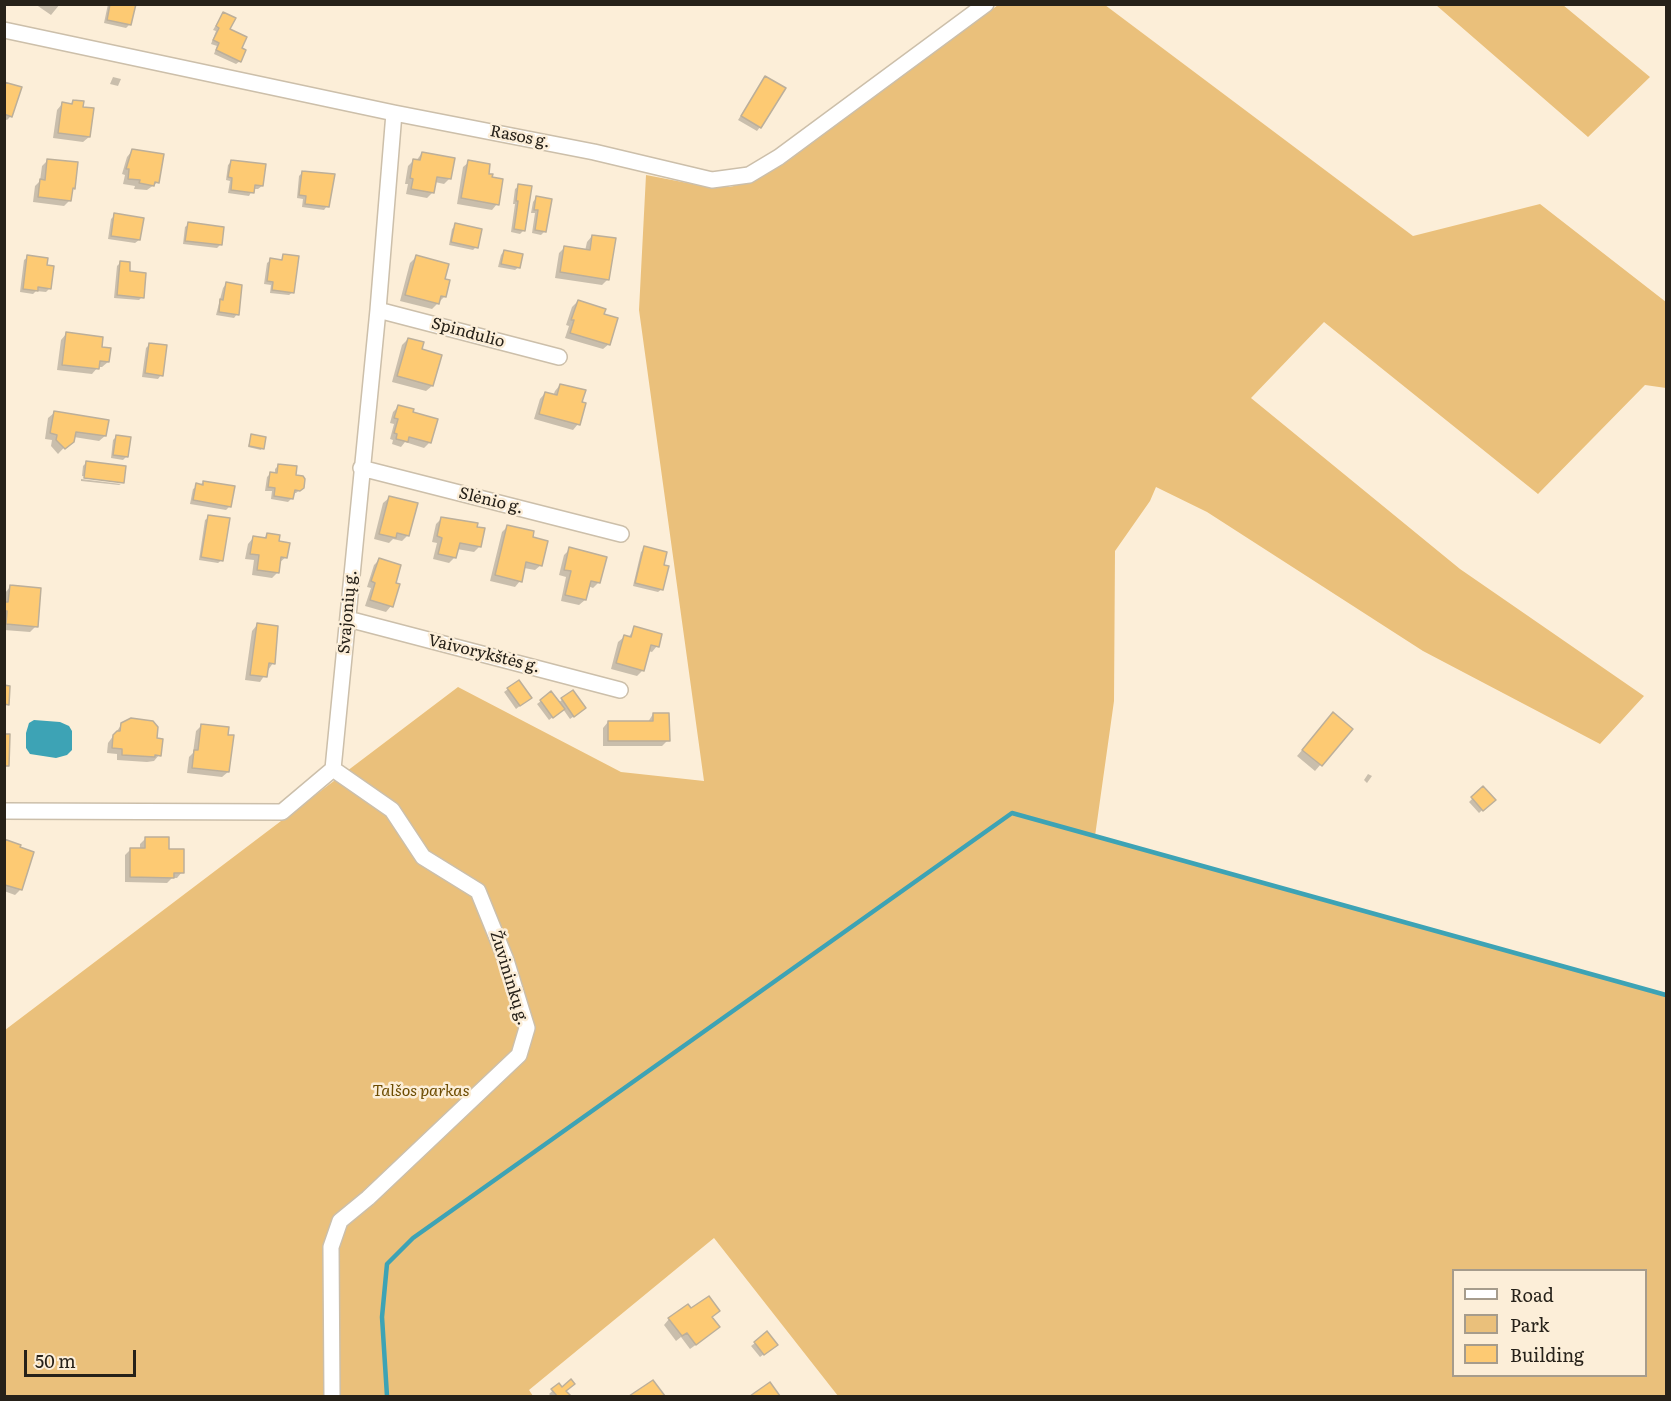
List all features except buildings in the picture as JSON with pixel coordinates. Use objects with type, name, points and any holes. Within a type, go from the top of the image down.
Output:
[{"type":"street","name":"Rasos g.","points":[[4,30],[394,113],[594,152],[712,180],[749,174],[779,157],[986,4]]},
{"type":"street","name":"Svajonių g.","points":[[333,769],[378,310],[394,113]]},
{"type":"street","name":"Spindulio","points":[[378,310],[559,357]]},
{"type":"street","name":"Slėnio g.","points":[[361,468],[621,534]]},
{"type":"street","name":"Vaivorykštės g.","points":[[348,619],[620,690]]},
{"type":"street","points":[[4,811],[282,812],[333,769]]},
{"type":"street","name":"Žuvininkų g.","points":[[332,1396],[331,1247],[340,1221],[368,1198],[519,1055],[527,1028],[506,960],[478,891],[423,857],[392,810],[333,769]]},
{"type":"green space","name":"Talšos parkas","points":[[998,5],[1105,5],[1413,236],[1540,204],[1666,302],[1666,388],[1645,385],[1538,494],[1324,322],[1251,398],[1460,569],[1644,696],[1600,744],[1423,651],[1207,512],[1156,487],[1150,501],[1115,551],[1114,701],[1095,836],[1666,995],[1666,1396],[838,1396],[714,1238],[529,1390],[533,1396],[5,1396],[5,1030],[458,687],[621,772],[704,781],[639,310],[646,175],[698,185],[730,187],[752,181],[789,160]]},
{"type":"green space","points":[[1436,5],[1563,5],[1650,77],[1588,137]]},
{"type":"water","points":[[34,720],[60,722],[69,726],[72,731],[72,750],[67,755],[56,758],[30,754],[26,748],[26,733],[29,723]]},
{"type":"waterway","points":[[387,1396],[382,1317],[387,1264],[413,1238],[1012,813],[1666,995]]}]
